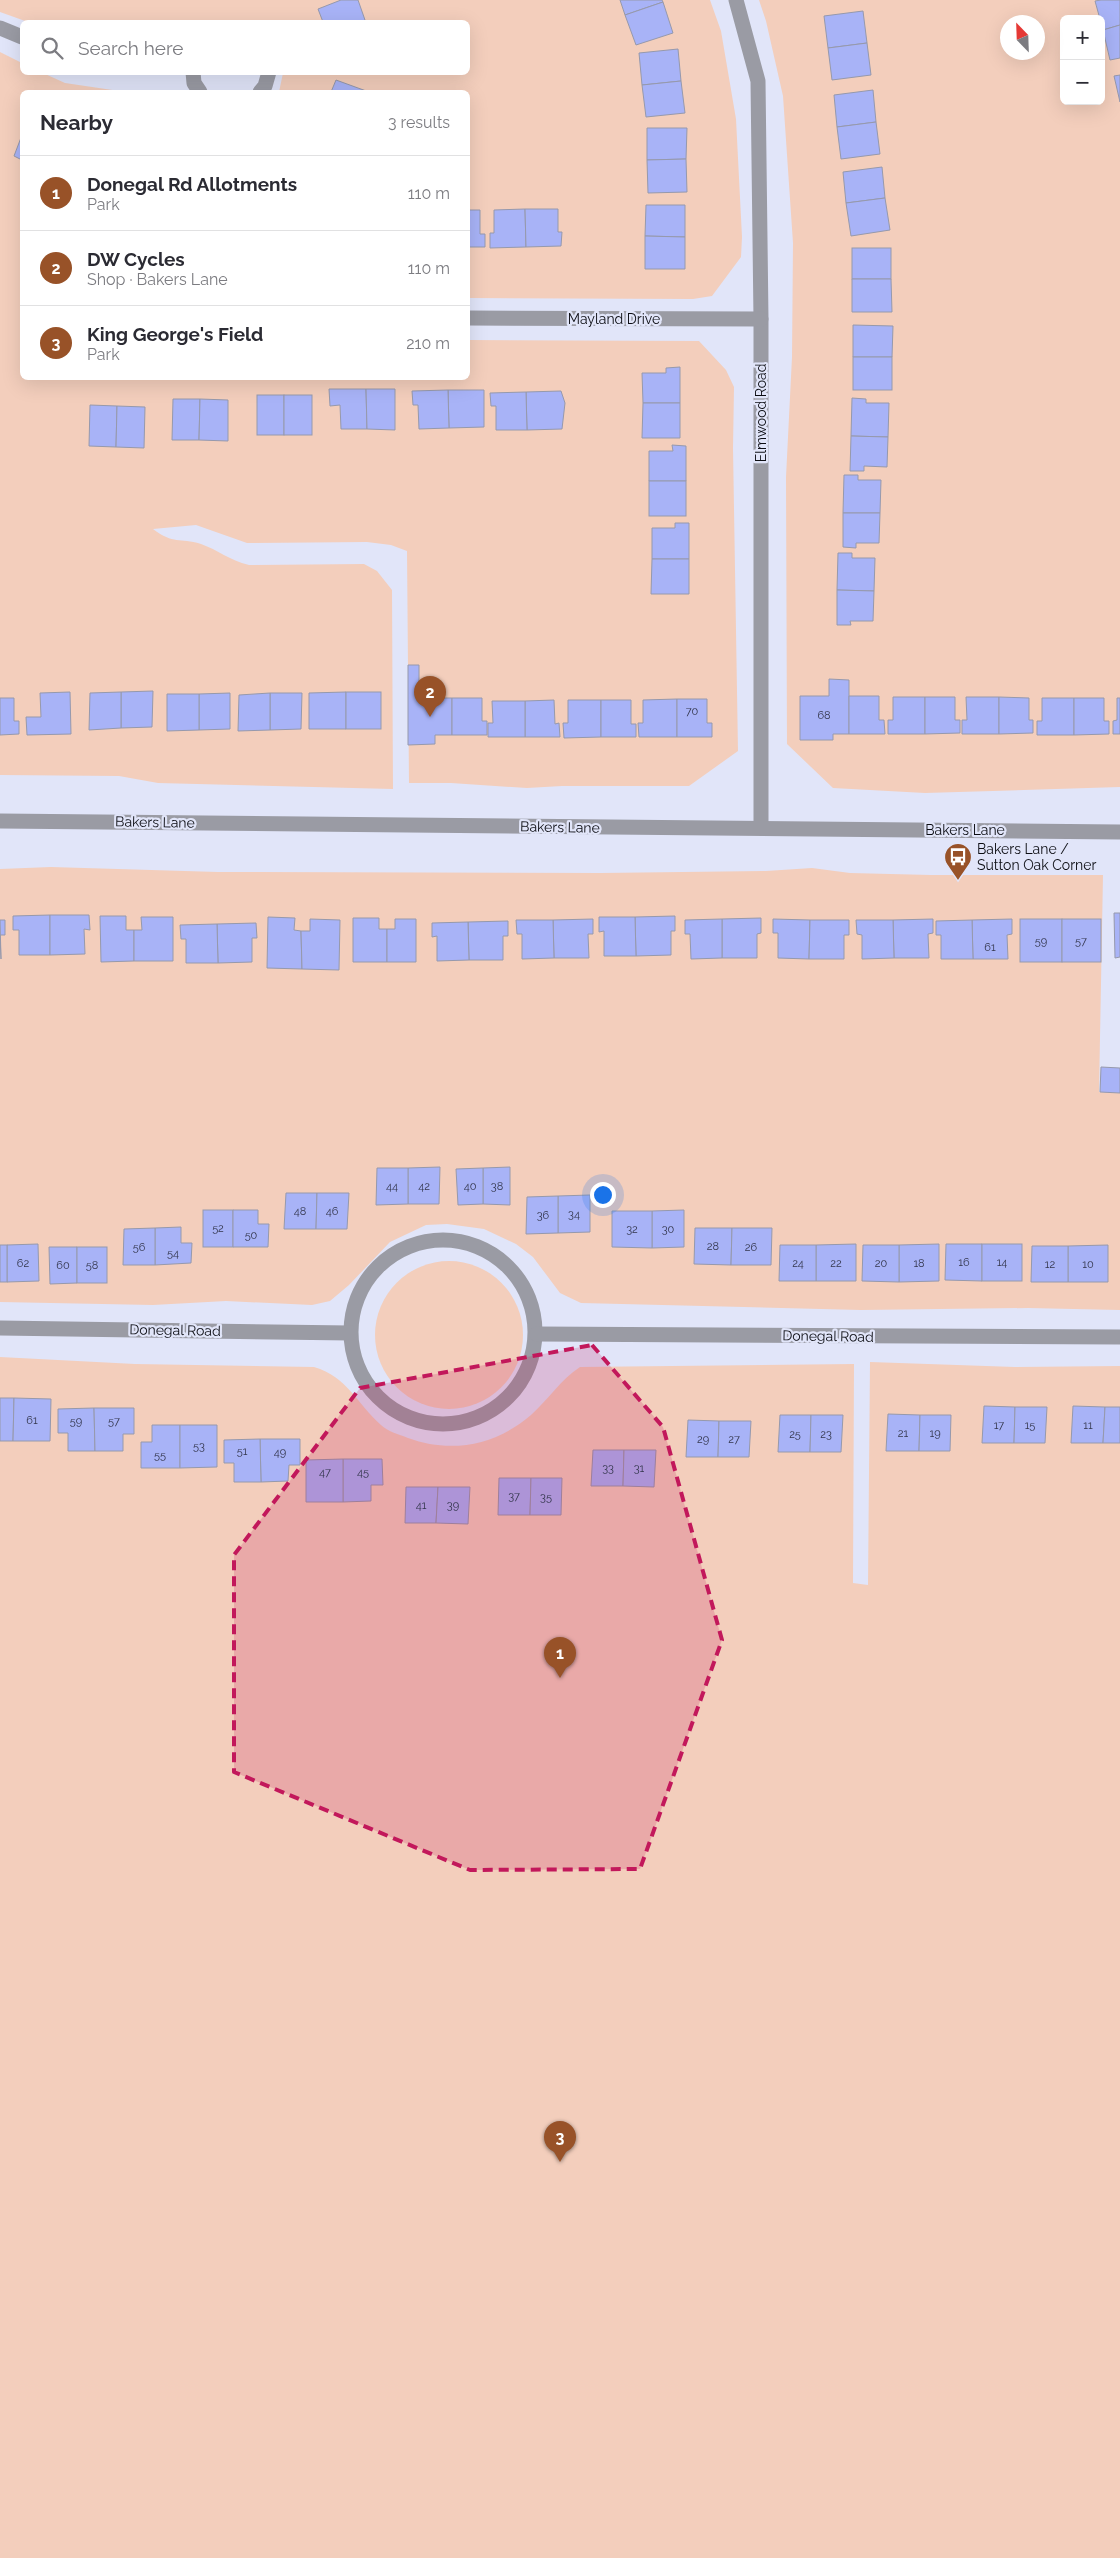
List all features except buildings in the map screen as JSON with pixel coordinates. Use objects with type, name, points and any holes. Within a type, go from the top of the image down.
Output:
[{"type":"street","name":"Elmwood Road","points":[[736,0],[758,80],[761,319],[761,828]]},
{"type":"street","points":[[0,28],[20,36]]},
{"type":"street","points":[[194,75],[194,83],[199,90]]},
{"type":"street","points":[[262,90],[268,75]]},
{"type":"street","name":"Mayland Drive","points":[[470,318],[761,319]]},
{"type":"street","name":"Bakers Lane","points":[[0,821],[1120,832]]},
{"type":"street","points":[[446,1240],[467,1242],[494,1254],[512,1270],[531,1300],[537,1334],[528,1372],[511,1396],[492,1412],[462,1423],[427,1424],[401,1415],[375,1395],[360,1374],[350,1333],[360,1291],[388,1258],[415,1244],[446,1240]]},
{"type":"street","name":"Donegal Road","points":[[0,1328],[350,1333]]},
{"type":"street","name":"Donegal Road","points":[[537,1334],[1120,1337]]},
{"type":"highlighted area","points":[[592,1345],[663,1427],[722,1640],[640,1869],[470,1870],[234,1772],[234,1555],[360,1388]]},
{"type":"shaded area","points":[[0,0],[710,0],[721,31],[736,119],[742,237],[741,257],[712,296],[693,299],[470,298],[470,90],[279,90],[283,75],[470,75],[470,20],[22,20],[0,12]]},
{"type":"shaded area","points":[[759,0],[1120,0],[1120,787],[925,793],[833,788],[787,744],[786,477],[792,357],[793,243],[783,96],[766,21]]},
{"type":"shaded area","points":[[0,52],[20,62],[20,75],[47,75],[65,83],[112,90],[20,90],[20,380],[470,380],[470,340],[699,341],[726,370],[734,387],[733,448],[738,751],[689,786],[562,786],[527,788],[451,783],[409,783],[407,551],[391,545],[367,542],[247,543],[196,525],[153,529],[166,537],[201,544],[249,565],[364,564],[377,571],[392,590],[393,789],[158,783],[119,776],[0,775]]},
{"type":"shaded area","points":[[51,867],[218,872],[601,873],[766,871],[812,868],[850,873],[931,875],[1103,875],[1099,1092],[1120,1093],[1120,1310],[1028,1308],[861,1310],[581,1303],[560,1293],[533,1257],[516,1244],[484,1229],[447,1224],[426,1225],[390,1242],[349,1285],[330,1301],[312,1305],[226,1301],[153,1305],[0,1302],[0,869]]},
{"type":"shaded area","points":[[449,1261],[463,1262],[477,1267],[501,1283],[517,1307],[522,1321],[522,1349],[517,1363],[501,1387],[477,1403],[463,1408],[449,1409],[435,1408],[421,1403],[397,1387],[381,1363],[376,1349],[375,1335],[376,1321],[381,1307],[397,1283],[421,1267],[435,1262]]},
{"type":"shaded area","points":[[0,1357],[135,1364],[314,1367],[326,1371],[344,1384],[372,1417],[394,1433],[424,1443],[457,1446],[473,1444],[503,1434],[531,1415],[567,1377],[580,1367],[854,1364],[853,1583],[868,1585],[870,1362],[1015,1367],[1120,1366],[1120,2558],[0,2558]]},
{"type":"place","name":"DW Cycles","points":[[430,717]]},
{"type":"place","name":"Bakers Lane / Sutton Oak Corner","points":[[958,881]]},
{"type":"place","name":"Donegal Rd Allotments","points":[[560,1678]]},
{"type":"place","name":"King George's Field","points":[[560,2162]]}]
